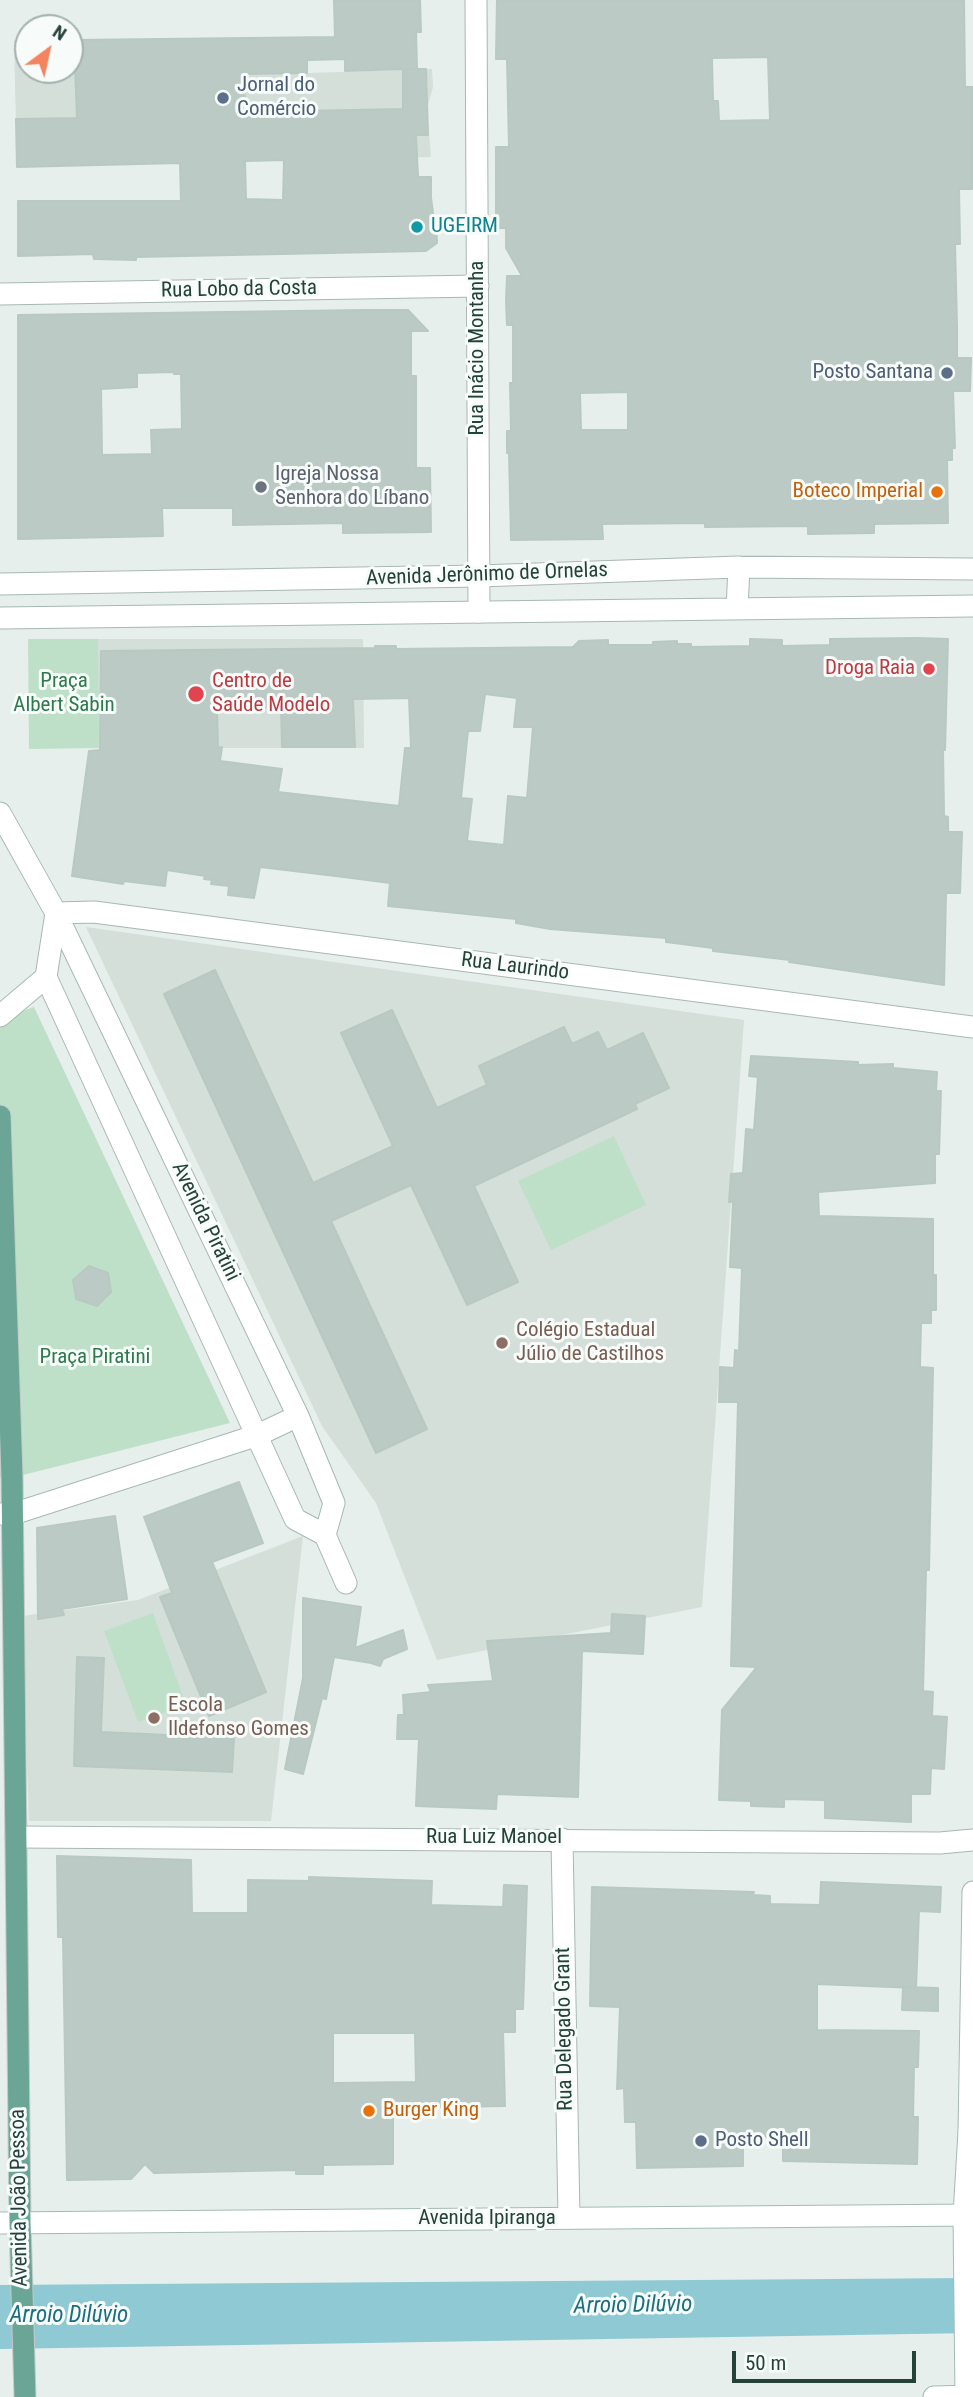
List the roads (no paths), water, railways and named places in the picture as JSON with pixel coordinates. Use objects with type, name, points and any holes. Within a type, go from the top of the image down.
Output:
[{"type":"main road","name":"Avenida João Pessoa","points":[[0,1116],[6,1514],[16,1837],[10,2223],[21,2267],[25,2397]]},
{"type":"street","name":"Rua Inácio Montanha","points":[[476,0],[479,612]]},
{"type":"street","name":"Rua Lobo da Costa","points":[[0,294],[478,286]]},
{"type":"street","name":"Avenida Jerônimo de Ornelas","points":[[0,584],[478,576],[739,567],[973,569]]},
{"type":"street","points":[[737,609],[739,567]]},
{"type":"street","points":[[228,581],[230,615]]},
{"type":"street","name":"Avenida Jerônimo de Ornelas","points":[[0,618],[973,606]]},
{"type":"street","name":"Avenida Piratini","points":[[0,813],[56,913],[298,1416],[334,1503],[325,1535],[295,1520],[258,1434],[46,977]]},
{"type":"street","points":[[0,1016],[46,977],[56,913]]},
{"type":"street","name":"Rua Laurindo","points":[[56,913],[106,914],[973,1027]]},
{"type":"street","points":[[6,1514],[258,1434],[298,1416]]},
{"type":"street","points":[[325,1535],[346,1583]]},
{"type":"street","name":"Rua Luiz Manoel","points":[[16,1837],[940,1843],[973,1840]]},
{"type":"street","name":"Rua Delegado Grant","points":[[562,1839],[569,2218]]},
{"type":"street","points":[[966,2397],[964,2239],[969,2215],[973,1892]]},
{"type":"street","name":"Avenida Ipiranga","points":[[10,2223],[969,2215]]},
{"type":"street","points":[[933,2397],[973,2396]]},
{"type":"water","name":"Arroio Dilúvio","points":[[973,2278],[973,2333],[0,2349],[0,2285]]},
{"type":"place","name":"Jornal do Comércio","points":[[223,98]]},
{"type":"place","name":"UGEIRM","points":[[417,227]]},
{"type":"place","name":"Posto Santana","points":[[947,373]]},
{"type":"place","name":"Igreja Nossa Senhora do Líbano","points":[[261,487]]},
{"type":"place","name":"Boteco Imperial","points":[[937,492]]},
{"type":"place","name":"Droga Raia","points":[[929,669]]},
{"type":"place","name":"Centro de Saúde Modelo","points":[[196,694]]},
{"type":"place","name":"Colégio Estadual Júlio de Castilhos","points":[[502,1343]]},
{"type":"place","name":"Escola Ildefonso Gomes","points":[[154,1718]]},
{"type":"place","name":"Burger King","points":[[369,2111]]},
{"type":"place","name":"Posto Shell","points":[[701,2141]]},
{"type":"park label","name":"Praça Albert Sabin","points":[[64,694]]},
{"type":"park label","name":"Praça Piratini","points":[[95,1358]]}]
